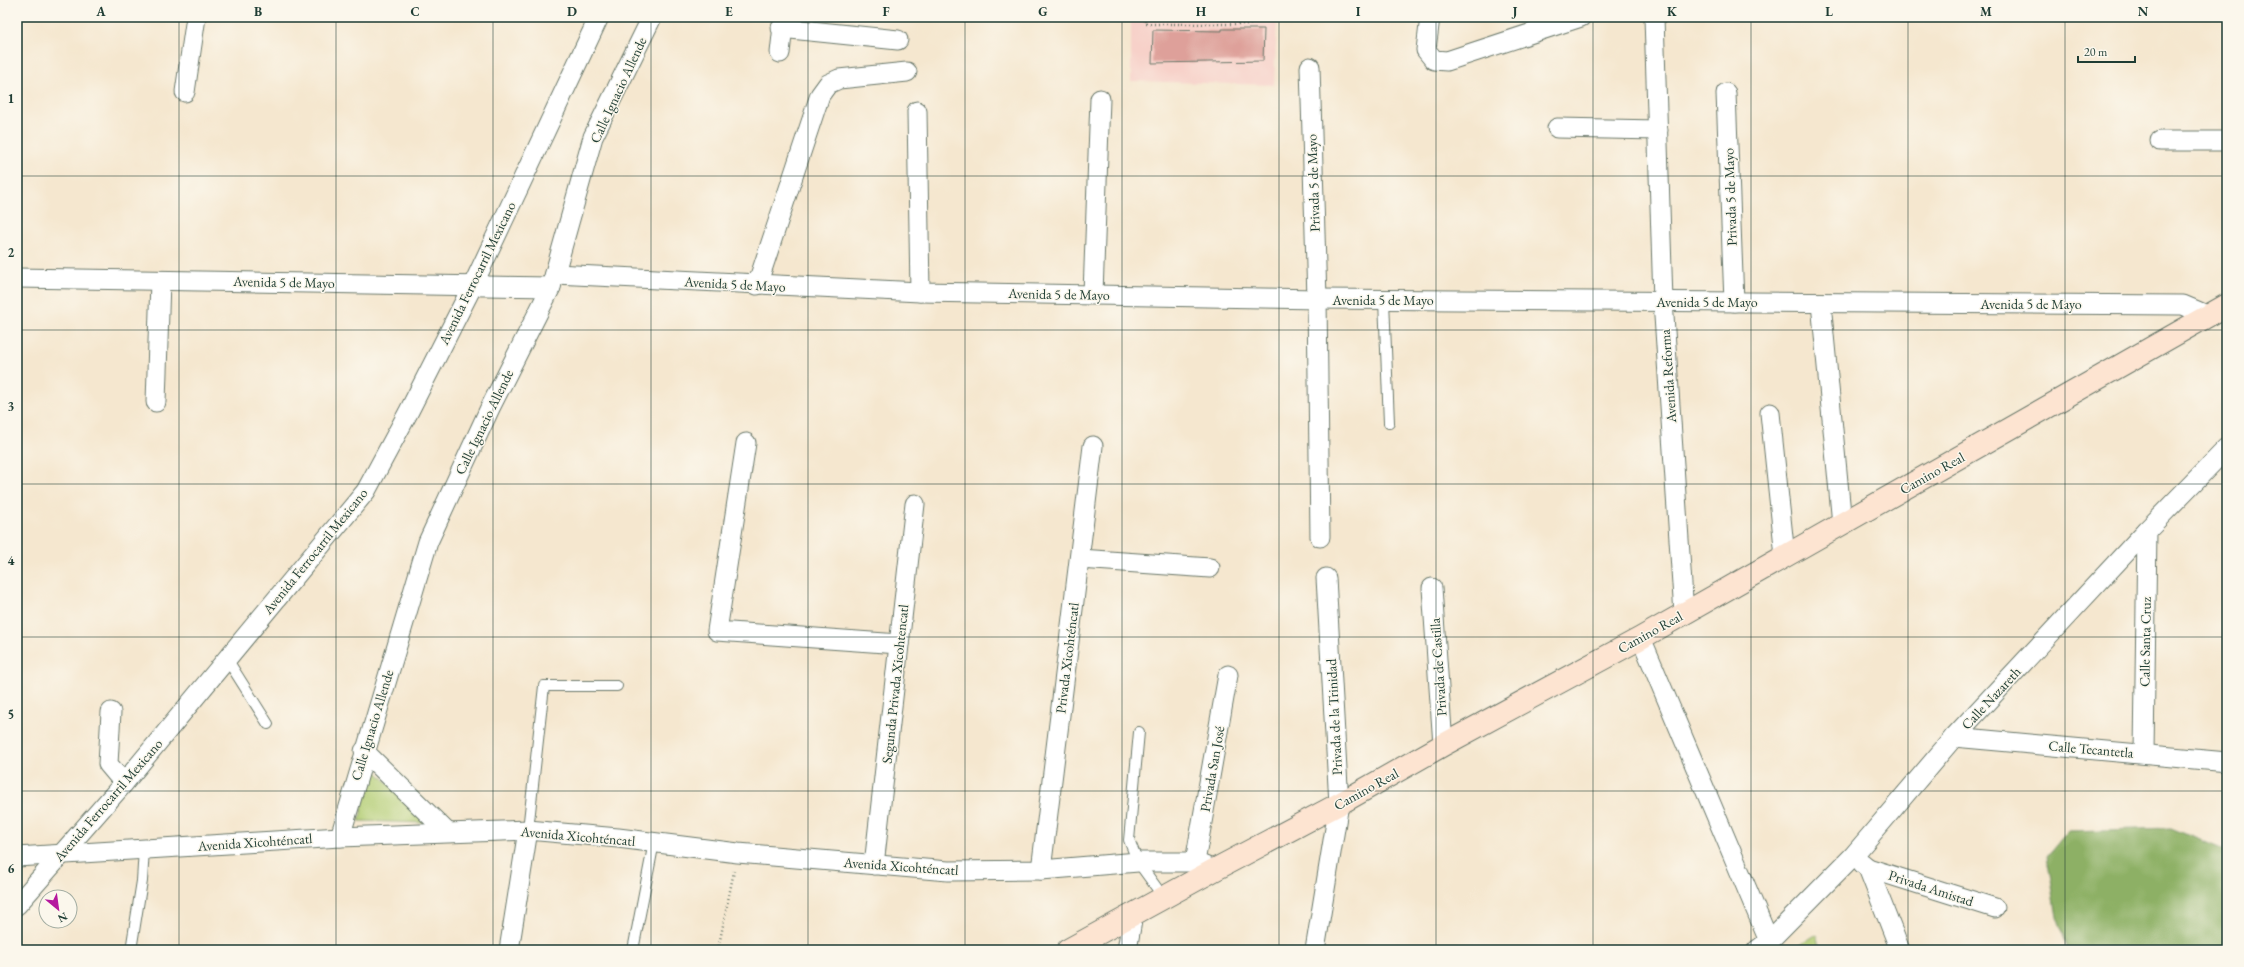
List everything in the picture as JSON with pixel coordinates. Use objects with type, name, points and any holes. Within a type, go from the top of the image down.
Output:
[{"type":"main road","name":"Camino Real","points":[[1068,950],[1164,898],[1204,866],[1339,804],[1443,745],[1684,614],[2227,305]]},
{"type":"street","points":[[185,92],[196,17]]},
{"type":"street","name":"Avenida Ferrocarril Mexicano","points":[[17,905],[124,783],[366,491],[408,413],[472,285],[599,17]]},
{"type":"street","name":"Calle Ignacio Allende","points":[[340,837],[364,751],[428,542],[490,408],[553,281],[593,137],[652,17]]},
{"type":"street","points":[[1430,17],[1426,50],[1434,60],[1447,61],[1581,17]]},
{"type":"street","name":"Avenida Reforma","points":[[1654,17],[1663,301],[1684,614]]},
{"type":"street","points":[[780,53],[782,22],[898,40]]},
{"type":"street","name":"Privada 5 de Mayo","points":[[1310,67],[1317,300],[1320,537]]},
{"type":"street","points":[[757,285],[820,95],[828,84],[839,79],[882,73],[907,72]]},
{"type":"street","name":"Privada 5 de Mayo","points":[[1726,93],[1734,302]]},
{"type":"street","points":[[1093,294],[1100,99]]},
{"type":"street","points":[[917,111],[920,292]]},
{"type":"street","points":[[1557,128],[1658,130]]},
{"type":"street","points":[[2160,141],[2227,141]]},
{"type":"street","name":"Avenida 5 de Mayo","points":[[18,275],[160,281],[472,285],[553,281],[757,285],[920,292],[1093,294],[1317,300],[2183,305],[2209,316]]},
{"type":"street","points":[[156,402],[160,281]]},
{"type":"street","points":[[1821,303],[1842,524]]},
{"type":"street","points":[[1770,413],[1785,556]]},
{"type":"street","points":[[746,443],[716,631],[899,644]]},
{"type":"street","name":"Privada Xicohténcatl","points":[[1041,870],[1080,559],[1092,446]]},
{"type":"street","name":"Calle Nazareth","points":[[1763,946],[1853,856],[1954,737],[2147,530],[2227,448]]},
{"type":"street","name":"Segunda Privada Xicohtencatl","points":[[874,864],[915,504]]},
{"type":"street","name":"Calle Santa Cruz","points":[[2144,754],[2147,530]]},
{"type":"street","points":[[1080,559],[1210,568]]},
{"type":"street","name":"Privada de la Trinidad","points":[[1315,950],[1339,804],[1326,578]]},
{"type":"street","name":"Privada de Castilla","points":[[1432,588],[1443,745]]},
{"type":"street","points":[[1641,638],[1763,946]]},
{"type":"street","name":"Privada San José","points":[[1204,866],[1228,675]]},
{"type":"street","points":[[111,712],[108,764],[124,783]]},
{"type":"street","name":"Calle Tecantetla","points":[[1954,737],[2227,762]]},
{"type":"street","points":[[364,751],[447,832]]},
{"type":"street","points":[[508,950],[528,830]]},
{"type":"street","name":"Avenida Xicohténcatl","points":[[17,857],[340,837],[528,830],[654,842],[738,853],[948,871],[1041,870],[1138,862],[1204,866]]},
{"type":"street","points":[[1853,856],[1868,868],[1900,950]]},
{"type":"street","name":"Privada Amistad","points":[[1868,868],[1994,908]]},
{"type":"street","points":[[1127,950],[1133,915]]},
{"type":"lane","points":[[1384,300],[1389,424]]},
{"type":"lane","points":[[227,659],[268,724]]},
{"type":"lane","points":[[528,830],[544,686],[618,686]]},
{"type":"lane","points":[[1139,732],[1129,840],[1138,862],[1164,898]]},
{"type":"lane","points":[[633,950],[654,842]]},
{"type":"lane","points":[[131,950],[142,881],[144,850]]},
{"type":"path","points":[[1145,17],[1145,24],[1254,24]]},
{"type":"path","points":[[718,950],[738,853]]},
{"type":"shaded area","points":[[1131,17],[1277,17],[1274,85],[1131,81]]},
{"type":"green space","points":[[372,767],[427,823],[359,821]]},
{"type":"green space","points":[[2171,828],[2224,850],[2227,860],[2227,950],[2069,950],[2058,922],[2047,856],[2068,831]]},
{"type":"green space","points":[[1817,934],[1821,950],[1792,950]]},
{"type":"building","points":[[1222,29],[1264,29],[1263,61],[1152,63],[1153,30],[1222,31]]}]
